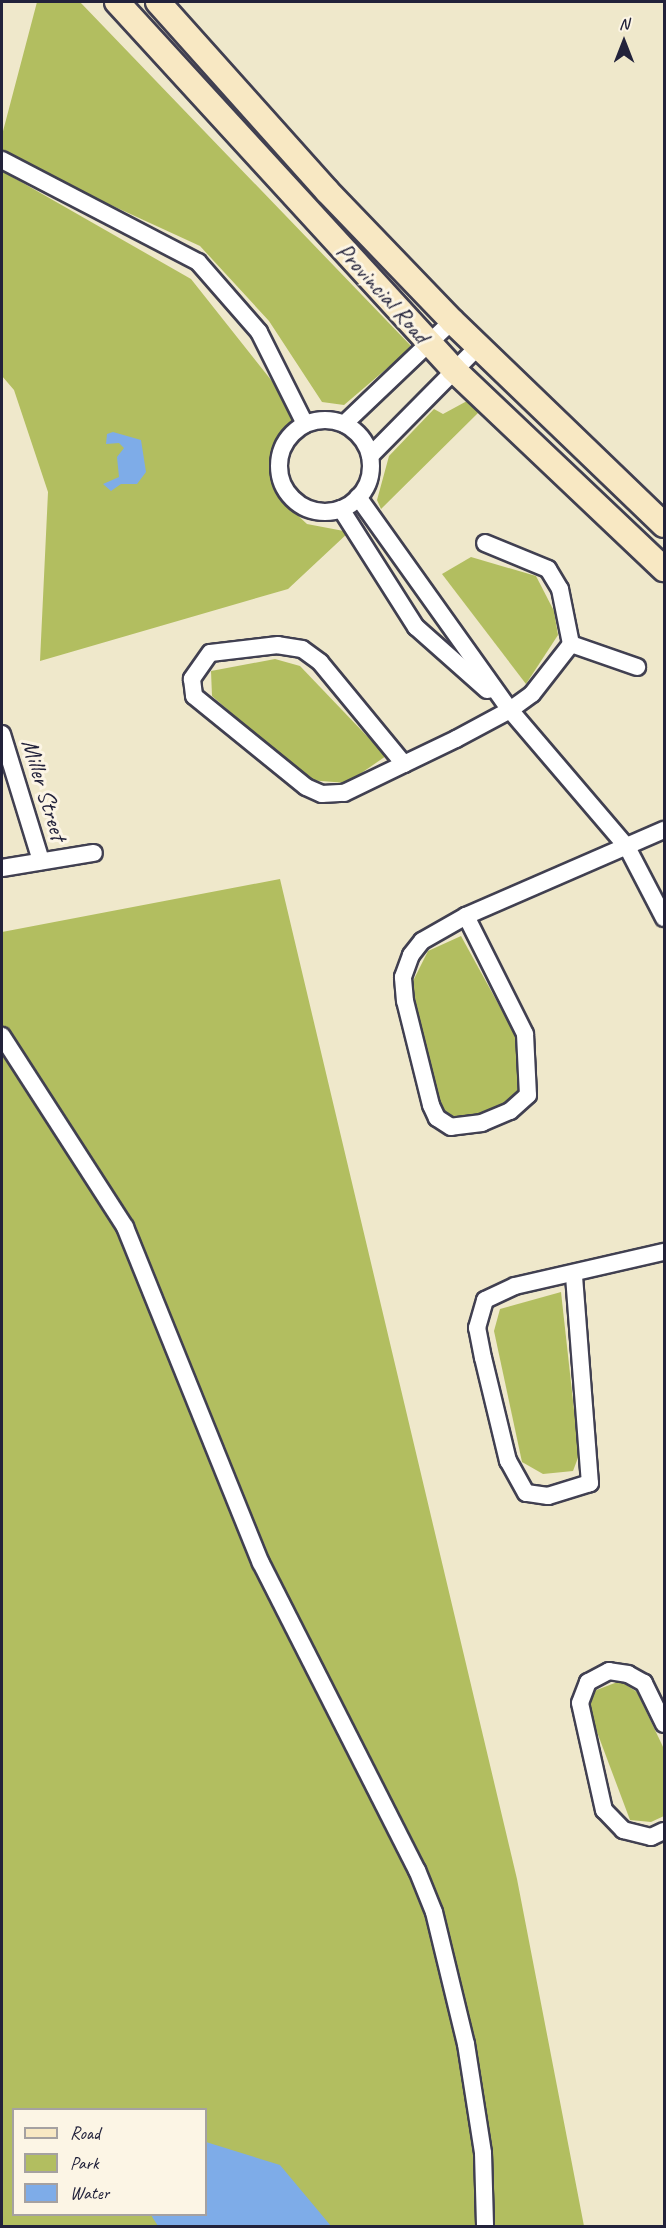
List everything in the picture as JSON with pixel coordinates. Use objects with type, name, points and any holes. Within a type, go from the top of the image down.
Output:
[{"type":"street","name":"Provincial Road","points":[[117,2],[453,369],[664,569]]},
{"type":"street","name":"Provincial Road","points":[[159,2],[327,191],[452,321],[664,525]]},
{"type":"street","points":[[2,160],[198,262],[259,332],[305,424]]},
{"type":"street","points":[[452,321],[344,424],[305,424],[283,446],[283,485],[313,510],[341,509],[358,497],[367,485],[370,456],[453,369],[478,347]]},
{"type":"street","points":[[344,424],[370,456]]},
{"type":"street","points":[[358,497],[510,710],[627,847],[664,918]]},
{"type":"street","points":[[341,509],[416,627],[510,710]]},
{"type":"street","points":[[485,543],[548,569],[560,589],[572,644]]},
{"type":"street","points":[[404,764],[320,662],[302,650],[278,645],[210,653],[192,679],[194,696],[321,794],[344,793],[404,764],[510,710],[532,694],[572,644]]},
{"type":"street","points":[[572,644],[637,667]]},
{"type":"street","name":"Miller Street","points":[[2,734],[41,861]]},
{"type":"street","points":[[466,916],[525,1034],[528,1095],[510,1111],[482,1123],[451,1127],[437,1118],[431,1105],[403,977],[423,941],[466,916],[664,831]]},
{"type":"street","points":[[2,868],[94,853]]},
{"type":"street","points":[[2,1036],[125,1227],[261,1563],[417,1870],[434,1912],[466,2044],[483,2152],[485,2226]]},
{"type":"street","points":[[574,1276],[590,1483],[548,1496],[526,1493],[508,1461],[477,1328],[485,1300],[515,1286],[574,1276],[664,1252]]},
{"type":"street","points":[[664,1724],[644,1683],[628,1674],[609,1671],[588,1682],[580,1702],[604,1810],[623,1830],[651,1837],[664,1832]]},
{"type":"green space","points":[[37,2],[80,2],[412,347],[344,405],[322,402],[269,321],[200,246],[2,155],[2,135]]},
{"type":"green space","points":[[2,171],[191,279],[279,390],[294,420],[273,447],[280,499],[307,524],[349,532],[288,589],[40,661],[48,492],[14,390],[2,376]]},
{"type":"green space","points":[[467,401],[479,412],[381,509],[377,500],[389,456],[434,409],[443,414]]},
{"type":"green space","points":[[471,557],[536,576],[554,611],[558,635],[526,684],[442,574]]},
{"type":"green space","points":[[275,659],[300,666],[386,756],[347,783],[308,780],[212,696],[211,671]]},
{"type":"green space","points":[[280,879],[517,1879],[584,2226],[2,2226],[2,932]]},
{"type":"green space","points":[[461,936],[517,1038],[522,1090],[484,1118],[450,1116],[435,1103],[412,983],[428,951]]},
{"type":"green space","points":[[561,1292],[579,1455],[573,1471],[543,1474],[522,1462],[494,1331],[500,1309]]},
{"type":"green space","points":[[620,1681],[637,1692],[664,1749],[664,1816],[651,1822],[630,1820],[588,1708],[594,1691]]},
{"type":"water","points":[[113,432],[141,440],[146,472],[137,484],[121,484],[111,491],[103,484],[119,477],[117,457],[124,448],[119,443],[106,444],[107,434]]},
{"type":"water","points":[[207,2142],[280,2165],[331,2226],[158,2226],[152,2216],[207,2216]]}]
